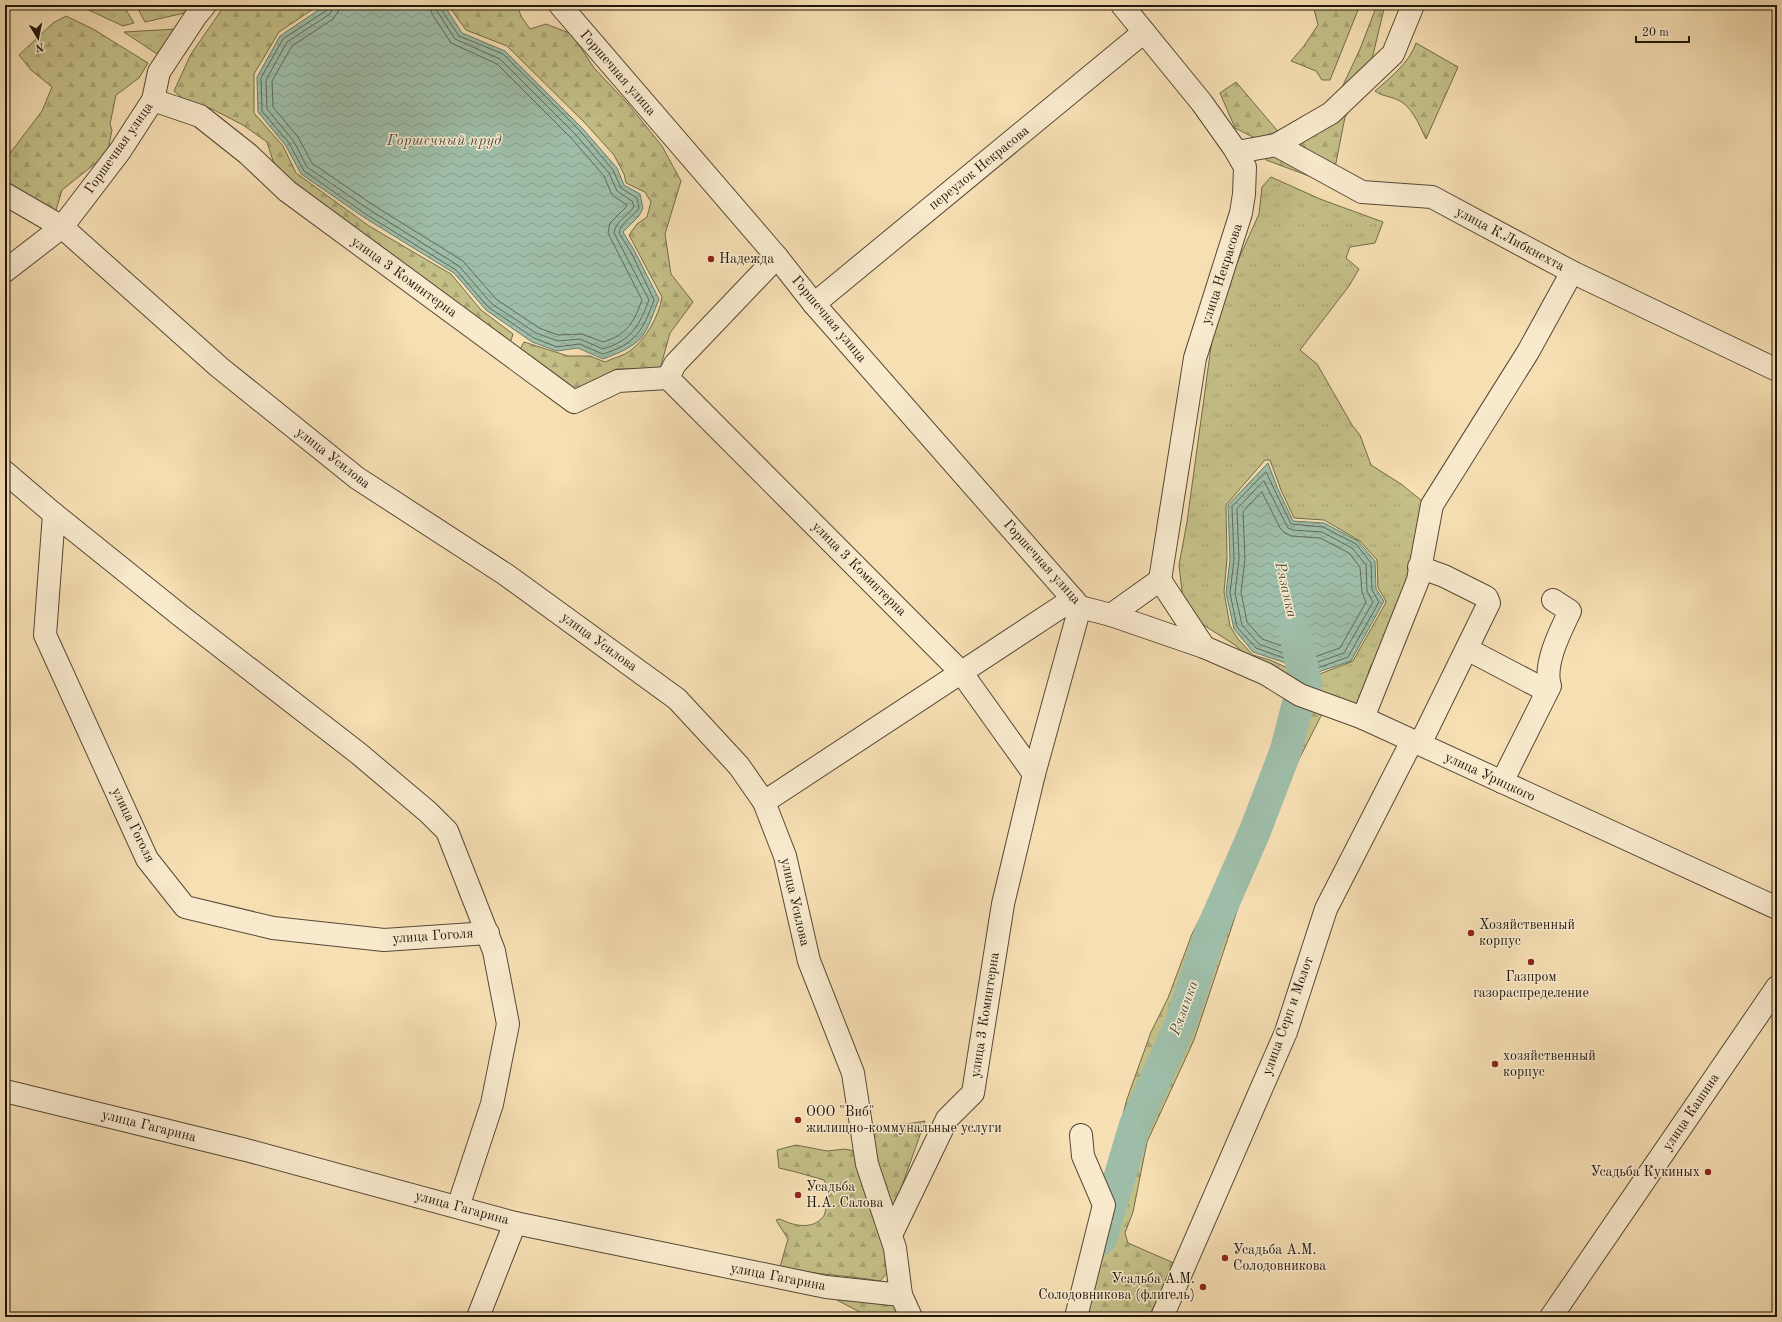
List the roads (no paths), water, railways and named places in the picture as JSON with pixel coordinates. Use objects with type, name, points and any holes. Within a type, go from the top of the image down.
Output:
[{"type":"street","name":"Горшечная улица","points":[[5,271],[62,227],[120,151],[153,100],[159,72],[205,5]]},
{"type":"street","name":"Горшечная улица","points":[[560,5],[777,257],[814,304],[1076,603],[1204,647]]},
{"type":"street","name":"улица Некрасова","points":[[1122,5],[1202,103],[1237,152],[1245,167],[1244,194],[1241,213],[1195,358],[1160,580]]},
{"type":"street","points":[[1237,152],[1276,145],[1331,113],[1393,54],[1413,5]]},
{"type":"street","name":"переулок Некрасова","points":[[814,304],[1144,32]]},
{"type":"street","name":"улица 3 Коминтерна","points":[[153,100],[200,116],[248,154],[287,191],[574,402],[618,381],[668,378],[961,672],[1034,774]]},
{"type":"street","name":"улица К.Либкнехта","points":[[1276,145],[1362,192],[1432,197],[1572,272],[1777,370]]},
{"type":"street","name":"улица Усилова","points":[[5,194],[62,227],[219,367],[357,478],[505,574],[677,699],[738,766],[764,802],[785,856],[809,961],[853,1073],[867,1164],[895,1248],[901,1296]]},
{"type":"street","points":[[668,378],[676,364],[777,257]]},
{"type":"street","points":[[1363,718],[1418,580],[1419,567],[1432,504],[1528,352],[1572,272]]},
{"type":"street","name":"улица Гоголя","points":[[5,472],[54,514],[181,616],[358,753],[428,812],[447,832],[494,950],[508,1024],[492,1104],[458,1207]]},
{"type":"street","name":"улица Гоголя","points":[[54,514],[45,635],[147,859],[185,906],[273,928],[384,940],[488,933]]},
{"type":"street","name":"улица Серп и Молот","points":[[1162,1317],[1286,1032],[1326,909],[1467,649],[1489,603],[1487,598],[1444,576],[1419,567]]},
{"type":"street","points":[[1110,615],[1160,580],[1204,647]]},
{"type":"street","points":[[1502,782],[1550,686],[1548,681],[1551,659],[1557,640],[1570,610],[1554,600]]},
{"type":"street","name":"улица 3 Коминтерна","points":[[891,1235],[947,1119],[973,1093],[1003,904],[1076,603]]},
{"type":"street","points":[[764,802],[961,672],[1076,603]]},
{"type":"street","name":"улица Урицкого","points":[[1204,647],[1266,674],[1300,695],[1363,718],[1777,908]]},
{"type":"street","points":[[1467,649],[1547,691]]},
{"type":"street","name":"улица Кашина","points":[[1551,1317],[1777,987]]},
{"type":"street","name":"улица Гагарина","points":[[5,1091],[246,1150],[515,1223],[826,1287],[901,1296]]},
{"type":"street","points":[[1076,1317],[1104,1205],[1083,1156],[1081,1135]]},
{"type":"street","points":[[478,1317],[515,1223]]},
{"type":"street","points":[[901,1296],[911,1317]]},
{"type":"water","name":"Горшечный пруд","points":[[330,5],[444,5],[462,33],[505,51],[583,129],[617,168],[624,185],[640,194],[643,208],[639,216],[623,232],[659,299],[649,325],[636,343],[603,359],[578,348],[557,351],[532,342],[486,310],[454,273],[365,218],[301,174],[286,146],[258,112],[257,77],[280,36],[323,7]]},
{"type":"water","points":[[1268,463],[1277,487],[1293,521],[1324,523],[1358,541],[1375,561],[1376,589],[1384,601],[1351,661],[1309,675],[1283,662],[1253,652],[1234,629],[1226,593],[1230,560],[1228,505]]},
{"type":"waterway","name":"Рязанка","points":[[1294,631],[1306,683]]},
{"type":"waterway","name":"Рязанка","points":[[1101,1239],[1135,1125],[1181,1023],[1209,936],[1255,831],[1286,750],[1298,703]]},
{"type":"place","name":"Надежда","points":[[711,259]]},
{"type":"place","name":"Хозяйственный корпус","points":[[1471,933]]},
{"type":"place","name":"Газпром газораспределение","points":[[1531,962]]},
{"type":"place","name":"хозяйственный корпус","points":[[1495,1064]]},
{"type":"place","name":"ООО \"Виб\" жилищно-коммунальные услуги","points":[[798,1120]]},
{"type":"place","name":"Усадьба Кукиных","points":[[1708,1172]]},
{"type":"place","name":"Усадьба Н.А. Салова","points":[[798,1195]]},
{"type":"place","name":"Усадьба А.М. Солодовникова","points":[[1225,1258]]},
{"type":"place","name":"Усадьба А.М. Солодовникова (флигель)","points":[[1203,1287]]}]
